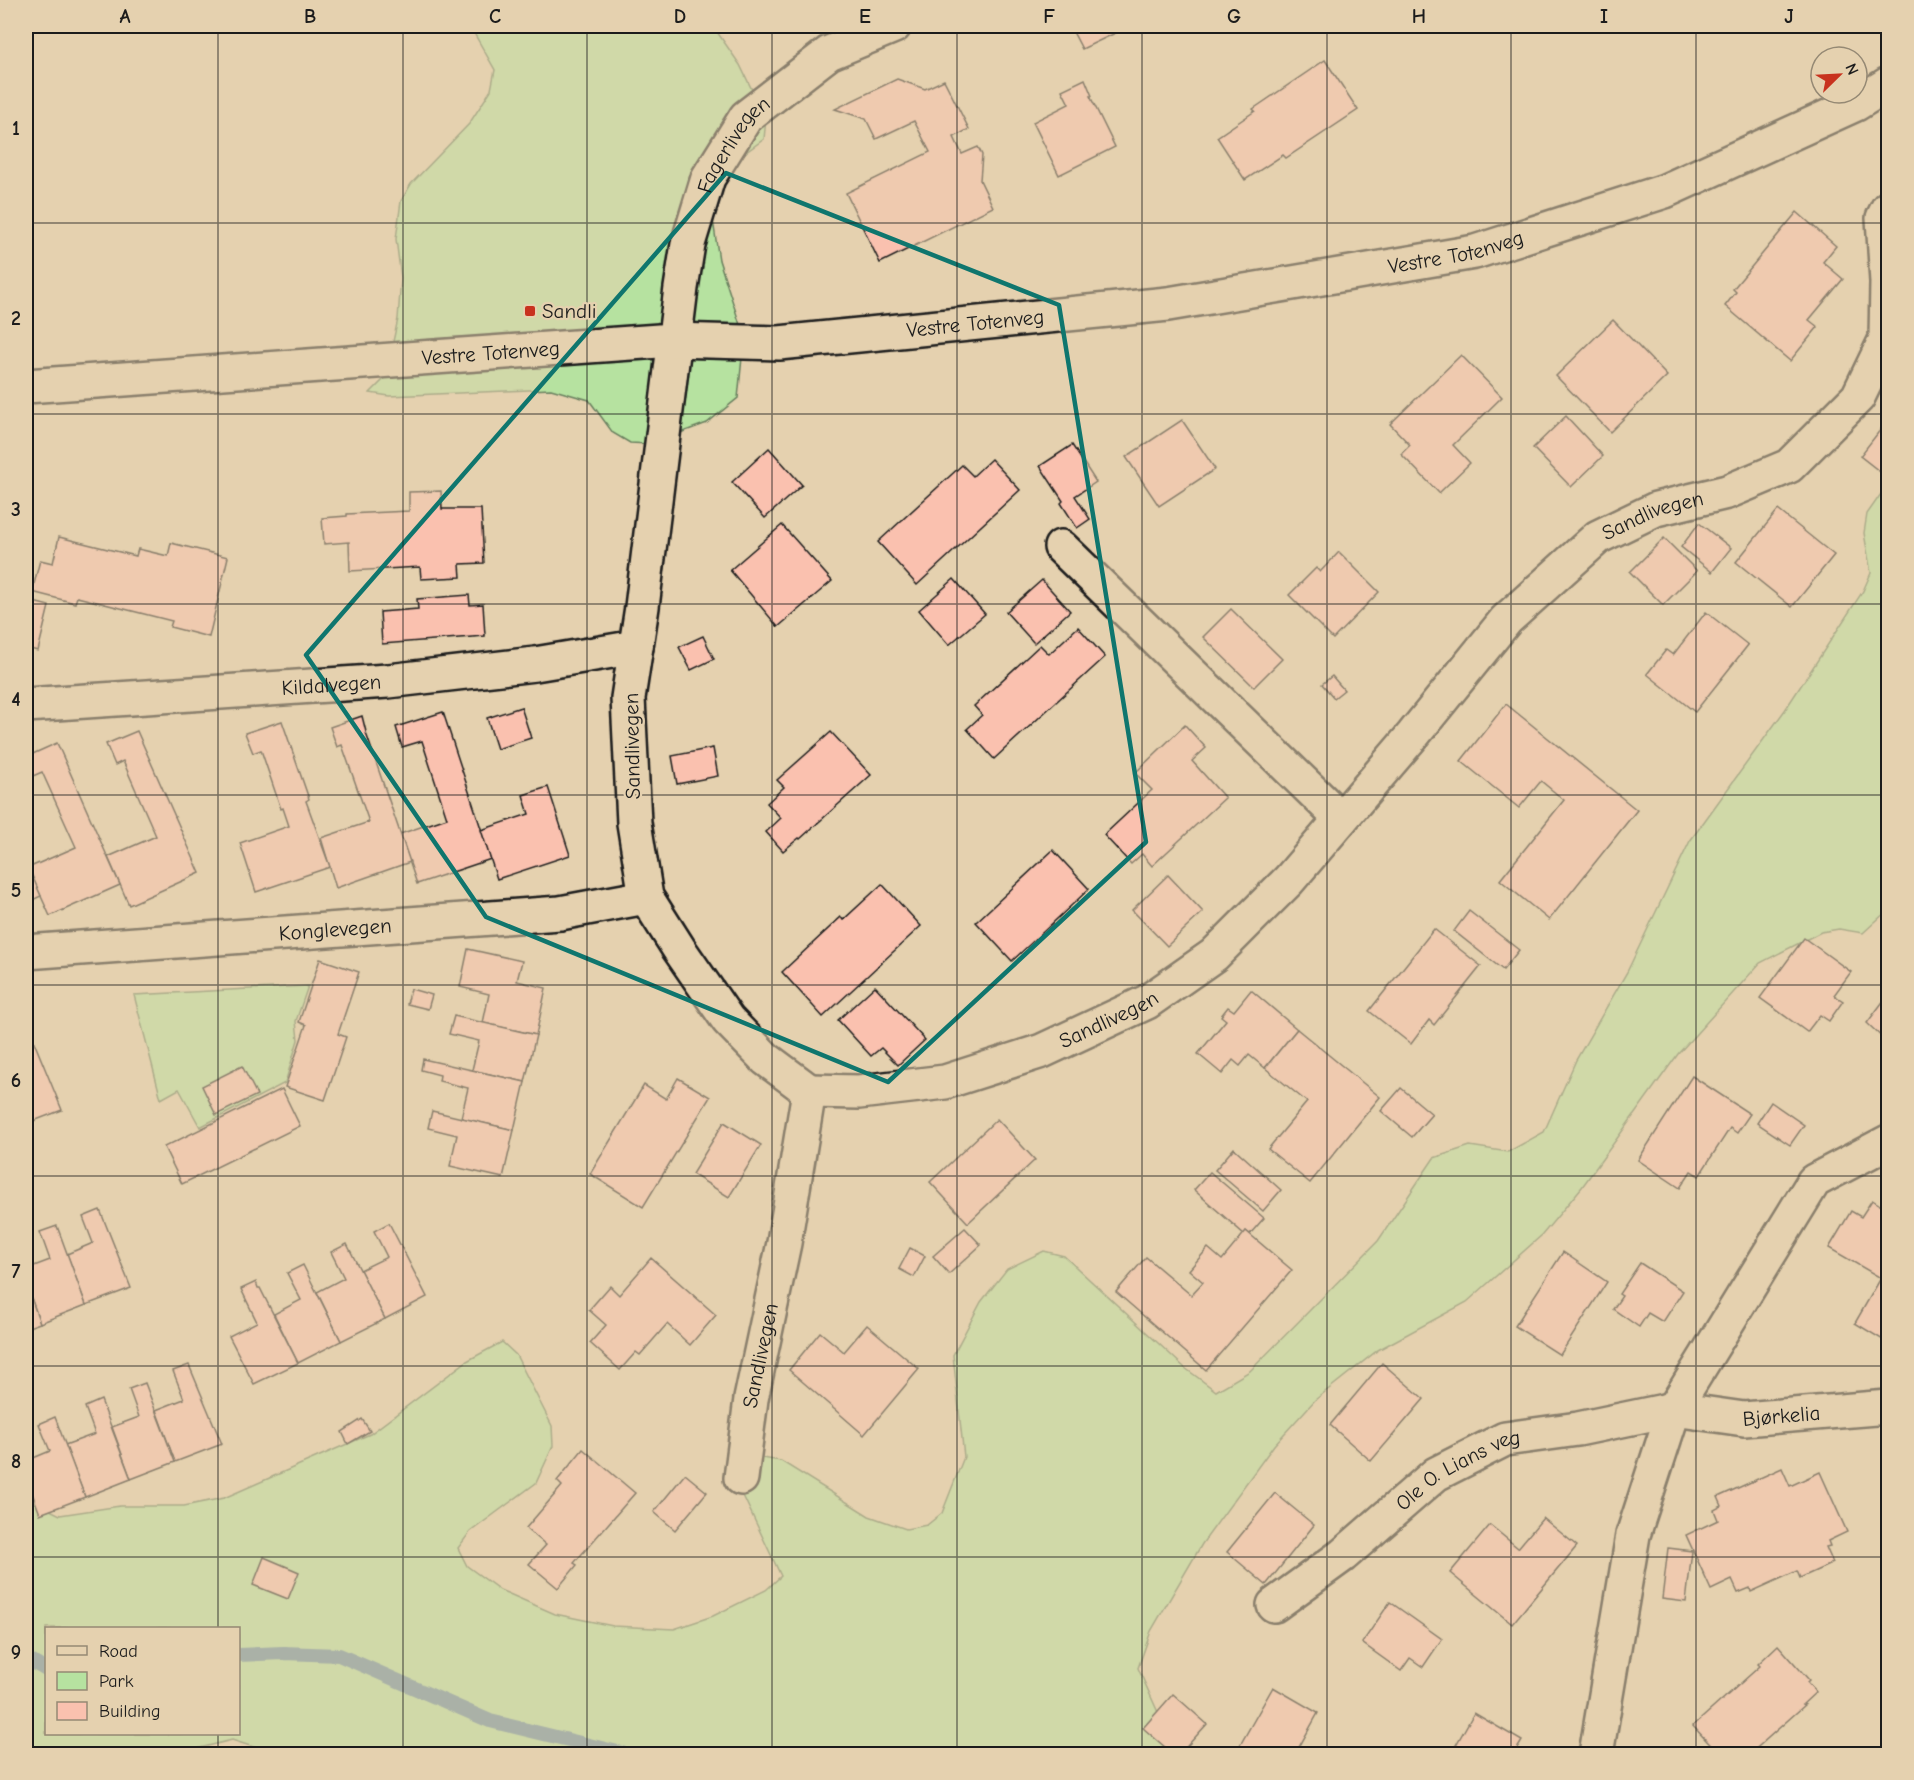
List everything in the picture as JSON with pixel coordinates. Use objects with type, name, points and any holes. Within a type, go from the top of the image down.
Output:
[{"type":"street","name":"Fagerlivegen","points":[[673,340],[688,244],[708,178],[746,117],[829,53],[894,26]]},
{"type":"street","name":"Vestre Totenveg","points":[[26,386],[673,340],[779,343],[1168,304],[1475,252],[1665,191],[1856,104],[1888,84]]},
{"type":"street","name":"Sandlivegen","points":[[673,340],[642,607],[628,698],[634,823],[646,897],[728,1020],[766,1059],[809,1091],[859,1092],[945,1082],[1042,1051],[1147,1002],[1214,956],[1289,880],[1506,620],[1598,537],[1656,509],[1727,492],[1789,466],[1858,397],[1886,339],[1887,282],[1883,218],[1888,208]]},
{"type":"street","points":[[1061,547],[1341,819]]},
{"type":"street","name":"Kildalvegen","points":[[26,705],[388,681],[535,664],[636,647]]},
{"type":"street","name":"Konglevegen","points":[[26,952],[560,914],[646,897]]},
{"type":"street","name":"Sandlivegen","points":[[741,1478],[752,1399],[784,1243],[809,1091]]},
{"type":"street","points":[[1596,1755],[1633,1535],[1674,1409],[1814,1181],[1888,1142]]},
{"type":"street","name":"Bjørkelia","points":[[1674,1409],[1744,1419],[1888,1407]]},
{"type":"street","name":"Ole O. Lians veg","points":[[1274,1605],[1343,1555],[1436,1473],[1505,1438],[1578,1429],[1674,1409]]},
{"type":"highlighted area","points":[[726,173],[1059,305],[1146,842],[888,1082],[486,917],[306,655]]},
{"type":"green space","points":[[470,26],[713,26],[740,65],[766,119],[764,139],[731,163],[713,220],[719,260],[744,337],[738,398],[707,423],[650,444],[630,443],[613,433],[589,400],[551,389],[389,396],[370,393],[385,378],[398,319],[401,278],[396,239],[401,201],[411,184],[469,124],[491,90],[495,70]]},
{"type":"green space","points":[[1888,484],[1888,910],[1863,933],[1839,929],[1821,932],[1760,963],[1678,1054],[1582,1187],[1542,1235],[1467,1302],[1378,1350],[1315,1400],[1274,1445],[1202,1544],[1151,1631],[1138,1668],[1171,1741],[1191,1754],[275,1754],[232,1740],[188,1751],[187,1754],[26,1754],[26,1498],[60,1515],[120,1506],[184,1506],[224,1498],[370,1434],[467,1361],[502,1342],[516,1355],[552,1426],[553,1446],[536,1483],[470,1532],[458,1548],[467,1566],[500,1590],[555,1614],[613,1626],[674,1629],[713,1616],[766,1590],[781,1576],[739,1487],[745,1468],[762,1458],[781,1461],[869,1516],[906,1529],[927,1525],[942,1513],[964,1457],[953,1355],[981,1302],[1007,1269],[1044,1251],[1064,1256],[1185,1368],[1216,1391],[1250,1371],[1378,1241],[1434,1158],[1470,1146],[1508,1152],[1544,1132],[1576,1060],[1627,972],[1690,841],[1785,710],[1863,591],[1871,573],[1864,533],[1867,514]]},
{"type":"green space","points":[[308,986],[296,1021],[298,1040],[285,1083],[200,1127],[179,1089],[161,1099],[134,995]]},
{"type":"building","points":[[1070,26],[1128,26],[1128,27],[1082,49]]},
{"type":"building","points":[[1325,60],[1358,110],[1286,158],[1283,155],[1245,180],[1217,137],[1255,111],[1253,109]]},
{"type":"building","points":[[897,79],[925,89],[944,80],[969,129],[954,137],[962,154],[978,147],[982,155],[980,180],[993,207],[880,263],[846,193],[930,152],[914,121],[876,139],[866,119],[835,109]]},
{"type":"building","points":[[1085,79],[1092,96],[1090,96],[1115,147],[1059,175],[1033,122],[1069,104],[1062,90]]},
{"type":"building","points":[[1797,212],[1836,246],[1823,262],[1843,279],[1809,320],[1818,327],[1790,361],[1725,306],[1736,292],[1733,289]]},
{"type":"building","points":[[1613,320],[1667,376],[1610,432],[1556,376]]},
{"type":"building","points":[[1461,355],[1502,397],[1453,445],[1470,463],[1439,493],[1401,454],[1410,445],[1390,424]]},
{"type":"building","points":[[1566,416],[1603,456],[1571,487],[1533,448]]},
{"type":"building","points":[[1182,420],[1215,469],[1159,506],[1126,457]]},
{"type":"building","points":[[1888,420],[1888,478],[1860,456]]},
{"type":"building","points":[[1072,445],[1096,482],[1075,496],[1090,519],[1077,528],[1061,503],[1063,501],[1040,466]]},
{"type":"building","points":[[769,448],[802,485],[765,518],[732,482]]},
{"type":"building","points":[[991,459],[1020,490],[917,585],[878,542],[962,465],[973,476]]},
{"type":"building","points":[[441,491],[442,509],[481,509],[484,563],[460,564],[461,577],[421,579],[420,567],[350,571],[349,542],[324,544],[322,518],[347,516],[347,514],[409,511],[409,492]]},
{"type":"building","points":[[1778,510],[1834,555],[1792,607],[1736,562]]},
{"type":"building","points":[[1699,523],[1731,548],[1712,572],[1681,547]]},
{"type":"building","points":[[782,525],[832,581],[778,627],[730,570]]},
{"type":"building","points":[[59,537],[136,556],[138,549],[168,556],[171,543],[228,557],[209,637],[170,627],[172,621],[77,597],[75,603],[32,592],[40,560],[53,563]]},
{"type":"building","points":[[1664,538],[1697,571],[1663,605],[1630,572]]},
{"type":"building","points":[[1339,552],[1379,592],[1333,639],[1289,595],[1316,568],[1320,572]]},
{"type":"building","points":[[954,579],[985,614],[949,645],[919,610]]},
{"type":"building","points":[[1042,580],[1070,611],[1034,643],[1006,612]]},
{"type":"building","points":[[469,595],[470,605],[483,604],[485,636],[382,644],[380,612],[418,609],[417,599]]},
{"type":"building","points":[[26,600],[49,606],[38,651],[26,648]]},
{"type":"building","points":[[1231,609],[1282,659],[1254,687],[1203,637]]},
{"type":"building","points":[[1706,612],[1748,645],[1695,712],[1647,674],[1666,650],[1673,655]]},
{"type":"building","points":[[1078,627],[1105,657],[994,759],[967,729],[982,715],[974,706],[1040,645],[1049,654]]},
{"type":"building","points":[[703,636],[714,659],[691,670],[679,647]]},
{"type":"building","points":[[1332,676],[1344,690],[1334,698],[1322,684]]},
{"type":"building","points":[[1506,704],[1637,810],[1549,920],[1500,880],[1564,800],[1541,781],[1519,808],[1461,761]]},
{"type":"building","points":[[521,707],[531,738],[497,749],[487,718]]},
{"type":"building","points":[[443,712],[491,859],[417,884],[400,834],[447,818],[422,741],[402,747],[396,727]]},
{"type":"building","points":[[362,716],[410,862],[336,888],[321,838],[369,822],[342,745],[337,747],[330,727]]},
{"type":"building","points":[[282,721],[309,799],[306,801],[330,867],[256,892],[240,843],[289,826],[261,750],[253,753],[245,733]]},
{"type":"building","points":[[1185,725],[1206,748],[1192,761],[1225,798],[1152,866],[1142,854],[1131,864],[1104,835],[1152,790],[1135,773]]},
{"type":"building","points":[[137,731],[200,873],[129,905],[108,857],[156,836],[123,761],[115,765],[106,744]]},
{"type":"building","points":[[831,732],[871,775],[800,839],[783,851],[766,832],[781,818],[767,803],[784,787],[777,780]]},
{"type":"building","points":[[57,743],[120,885],[50,916],[28,868],[76,847],[42,772],[33,776],[26,757]]},
{"type":"building","points":[[713,748],[718,776],[677,784],[672,756]]},
{"type":"building","points":[[548,787],[570,855],[497,879],[481,830],[529,814],[523,795]]},
{"type":"building","points":[[1053,850],[1089,889],[1012,961],[976,922]]},
{"type":"building","points":[[26,862],[41,896],[26,903]]},
{"type":"building","points":[[1168,875],[1203,912],[1167,946],[1132,910]]},
{"type":"building","points":[[882,884],[921,926],[823,1017],[782,972],[841,917],[843,920]]},
{"type":"building","points":[[1469,911],[1519,950],[1503,970],[1454,931]]},
{"type":"building","points":[[1434,929],[1481,966],[1434,1025],[1429,1020],[1411,1044],[1369,1011]]},
{"type":"building","points":[[1804,938],[1851,972],[1834,995],[1843,1001],[1829,1021],[1820,1015],[1807,1032],[1760,998]]},
{"type":"building","points":[[468,949],[522,961],[517,981],[546,988],[536,1035],[483,1023],[489,994],[460,987]]},
{"type":"building","points":[[320,959],[359,972],[338,1034],[346,1037],[325,1100],[285,1087],[306,1025],[299,1022]]},
{"type":"building","points":[[875,986],[925,1040],[898,1065],[881,1048],[871,1056],[838,1020]]},
{"type":"building","points":[[411,989],[432,995],[428,1009],[407,1004]]},
{"type":"building","points":[[1251,990],[1297,1029],[1265,1068],[1249,1055],[1240,1066],[1233,1060],[1222,1074],[1198,1054],[1226,1020],[1221,1016],[1228,1007],[1234,1011]]},
{"type":"building","points":[[1888,995],[1888,1043],[1867,1023]]},
{"type":"building","points":[[454,1016],[536,1035],[525,1082],[472,1070],[479,1041],[449,1034]]},
{"type":"building","points":[[1297,1029],[1380,1097],[1310,1183],[1268,1149],[1307,1102],[1265,1068]]},
{"type":"building","points":[[30,1032],[62,1110],[26,1124],[26,1034]]},
{"type":"building","points":[[423,1059],[525,1082],[514,1130],[461,1118],[468,1088],[439,1081],[440,1075],[421,1070]]},
{"type":"building","points":[[242,1066],[257,1095],[216,1115],[202,1086]]},
{"type":"building","points":[[1692,1076],[1750,1114],[1737,1133],[1730,1128],[1699,1176],[1691,1171],[1680,1188],[1638,1160]]},
{"type":"building","points":[[678,1078],[710,1097],[643,1207],[590,1174],[644,1085],[666,1099]]},
{"type":"building","points":[[1401,1088],[1432,1114],[1412,1137],[1381,1111]]},
{"type":"building","points":[[282,1089],[300,1126],[182,1184],[164,1147]]},
{"type":"building","points":[[1771,1102],[1804,1125],[1790,1145],[1757,1123]]},
{"type":"building","points":[[432,1111],[514,1130],[503,1178],[450,1166],[457,1135],[428,1128]]},
{"type":"building","points":[[997,1119],[1035,1160],[968,1223],[930,1182]]},
{"type":"building","points":[[724,1122],[761,1145],[729,1197],[692,1174]]},
{"type":"building","points":[[1234,1148],[1281,1190],[1263,1211],[1215,1170]]},
{"type":"building","points":[[1210,1172],[1264,1218],[1250,1234],[1246,1231],[1244,1234],[1194,1190]]},
{"type":"building","points":[[1872,1200],[1888,1210],[1888,1343],[1855,1323],[1881,1278],[1829,1248],[1851,1211],[1861,1217]]},
{"type":"building","points":[[100,1210],[131,1288],[86,1305],[67,1254],[93,1243],[83,1217]]},
{"type":"building","points":[[389,1223],[427,1297],[385,1319],[360,1270],[387,1257],[374,1231]]},
{"type":"building","points":[[57,1226],[86,1305],[40,1323],[26,1284],[26,1269],[50,1260],[40,1232]]},
{"type":"building","points":[[965,1228],[981,1245],[949,1274],[933,1256]]},
{"type":"building","points":[[1246,1231],[1292,1270],[1206,1370],[1116,1292],[1146,1257],[1191,1295],[1203,1282],[1189,1270],[1208,1248],[1222,1260]]},
{"type":"building","points":[[347,1244],[385,1319],[341,1341],[317,1292],[344,1278],[331,1252]]},
{"type":"building","points":[[910,1248],[925,1256],[914,1277],[899,1269]]},
{"type":"building","points":[[1563,1252],[1607,1282],[1560,1355],[1515,1326]]},
{"type":"building","points":[[651,1258],[716,1315],[690,1345],[667,1324],[640,1355],[636,1352],[620,1370],[590,1343],[606,1325],[589,1310],[610,1286],[619,1295]]},
{"type":"building","points":[[1640,1263],[1683,1291],[1663,1322],[1648,1313],[1639,1327],[1613,1309],[1622,1296],[1619,1294]]},
{"type":"building","points":[[303,1265],[341,1341],[298,1363],[274,1314],[301,1300],[287,1273]]},
{"type":"building","points":[[256,1282],[298,1363],[254,1384],[229,1336],[257,1322],[241,1289]]},
{"type":"building","points":[[26,1284],[40,1323],[26,1328]]},
{"type":"building","points":[[867,1325],[919,1369],[864,1435],[789,1370],[820,1332],[844,1352]]},
{"type":"building","points":[[1382,1363],[1424,1399],[1371,1461],[1330,1425]]},
{"type":"building","points":[[189,1365],[222,1444],[175,1462],[156,1410],[184,1399],[173,1371]]},
{"type":"building","points":[[145,1383],[175,1462],[131,1479],[112,1427],[139,1417],[129,1389]]},
{"type":"building","points":[[101,1400],[131,1479],[85,1497],[65,1445],[95,1434],[85,1407]]},
{"type":"building","points":[[55,1417],[85,1497],[40,1514],[26,1477],[26,1461],[50,1451],[39,1424]]},
{"type":"building","points":[[362,1419],[370,1431],[348,1444],[342,1432]]},
{"type":"building","points":[[583,1449],[635,1493],[574,1563],[577,1565],[558,1588],[529,1564],[546,1545],[526,1528],[562,1486],[557,1481]]},
{"type":"building","points":[[1782,1468],[1790,1486],[1820,1472],[1847,1532],[1828,1541],[1830,1546],[1826,1547],[1833,1563],[1800,1578],[1797,1571],[1751,1592],[1750,1588],[1738,1593],[1732,1580],[1711,1590],[1686,1535],[1718,1520],[1714,1510],[1722,1506],[1718,1497]]},
{"type":"building","points":[[685,1474],[707,1492],[675,1530],[654,1512]]},
{"type":"building","points":[[1275,1493],[1314,1525],[1266,1585],[1227,1552]]},
{"type":"building","points":[[1543,1518],[1577,1546],[1512,1624],[1450,1573],[1490,1525],[1518,1548]]},
{"type":"building","points":[[1668,1548],[1692,1551],[1686,1602],[1662,1599]]},
{"type":"building","points":[[264,1557],[299,1572],[288,1599],[253,1585]]},
{"type":"building","points":[[1390,1602],[1442,1639],[1423,1667],[1410,1658],[1401,1671],[1362,1643]]},
{"type":"building","points":[[1778,1645],[1809,1680],[1807,1682],[1816,1692],[1803,1704],[1805,1705],[1750,1754],[1719,1754],[1693,1726],[1760,1666],[1758,1664]]},
{"type":"building","points":[[1273,1687],[1318,1713],[1297,1751],[1304,1754],[1235,1754]]},
{"type":"building","points":[[1173,1694],[1207,1724],[1180,1754],[1173,1754],[1143,1728]]},
{"type":"building","points":[[1474,1713],[1522,1741],[1514,1754],[1451,1754]]},
{"type":"waterway","points":[[240,1655],[283,1653],[339,1655],[490,1721],[626,1754]]},
{"type":"waterway","points":[[26,1658],[45,1669]]},
{"type":"place","name":"Sandli","points":[[530,311]]}]
